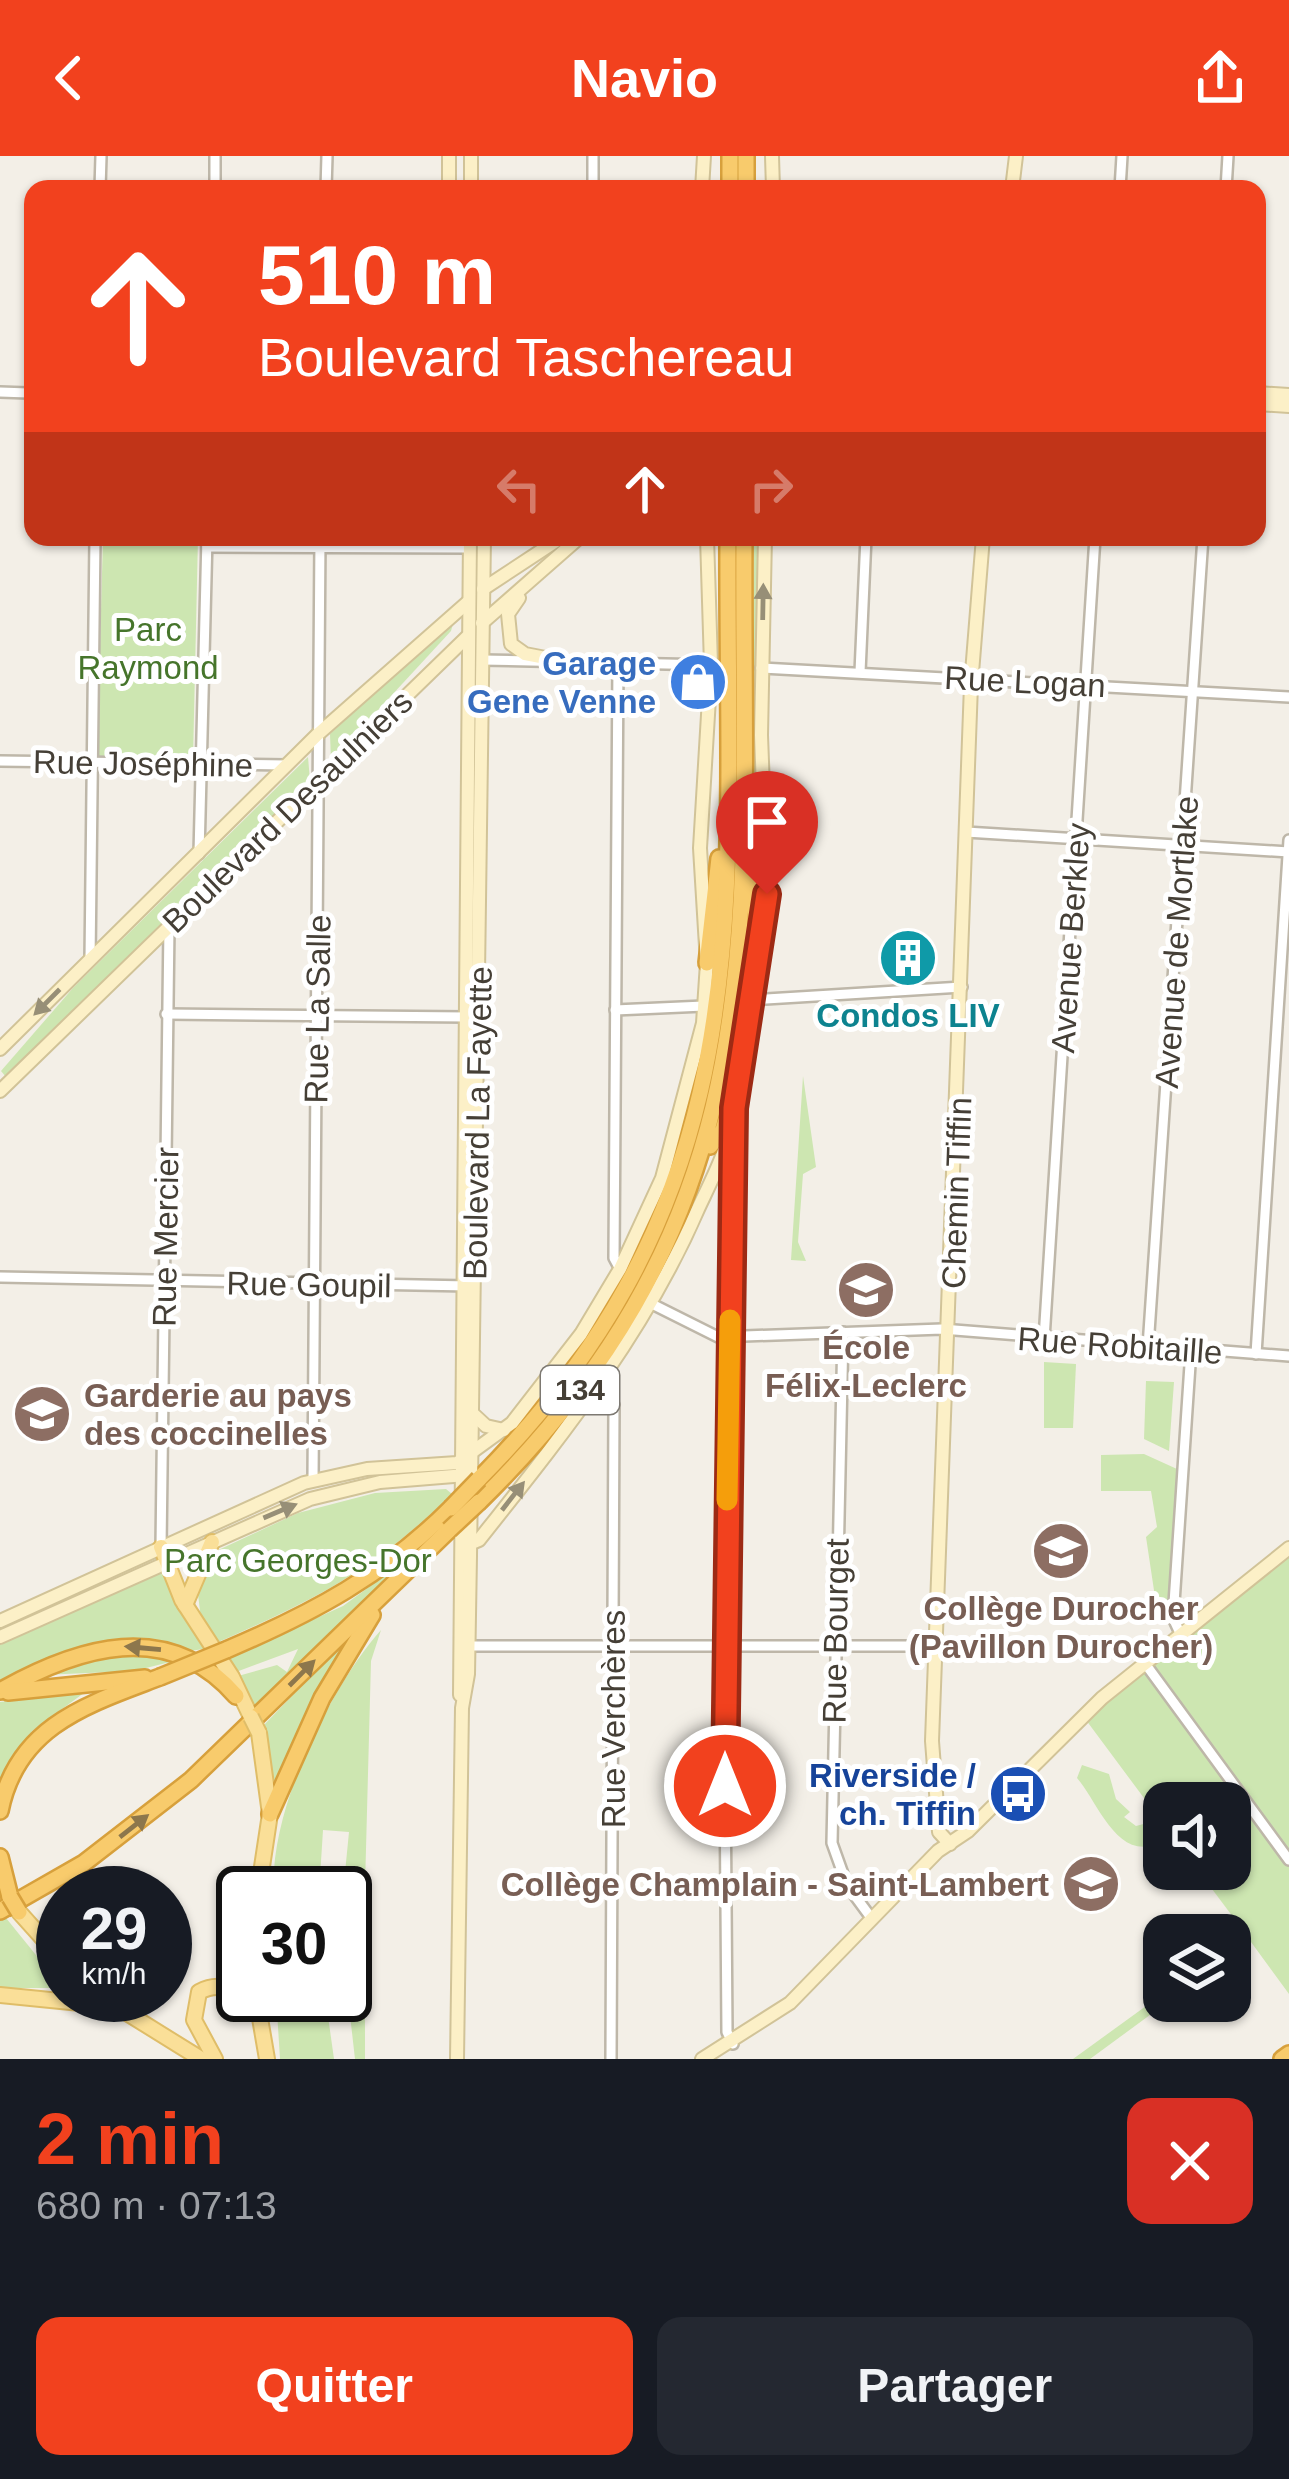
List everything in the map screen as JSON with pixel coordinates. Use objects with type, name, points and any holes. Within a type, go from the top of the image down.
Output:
[{"type":"highway","name":"134","points":[[392,1589],[460,1540],[479,1502],[550,1426],[617,1335],[672,1234],[701,1158],[736,1004],[728,546]]},
{"type":"highway","name":"134","points":[[160,1677],[357,1588],[398,1558],[451,1508],[469,1469],[544,1409],[593,1343],[645,1253],[678,1175],[702,1096],[719,1006],[734,823],[744,546]]},
{"type":"highway","points":[[734,823],[756,888],[758,935]]},
{"type":"highway","points":[[707,963],[712,888],[734,823]]},
{"type":"highway","points":[[701,1158],[723,1130],[735,1090]]},
{"type":"highway","points":[[270,1814],[328,1687],[392,1589]]},
{"type":"highway","points":[[0,1857],[7,1901],[84,1863],[179,1790],[392,1589]]},
{"type":"highway","points":[[0,1693],[72,1656],[134,1646],[192,1661],[236,1696]]},
{"type":"highway","points":[[0,1693],[160,1677]]},
{"type":"highway","points":[[0,1810],[19,1760],[47,1728],[83,1706],[160,1677]]},
{"type":"main road","points":[[185,1605],[212,1542]]},
{"type":"main road","points":[[164,1554],[185,1605],[232,1677],[236,1696],[259,1733],[270,1814],[261,1866]]},
{"type":"main road","points":[[7,1901],[36,1932]]},
{"type":"main road","points":[[215,2059],[195,2024],[199,1991],[216,1988]]},
{"type":"main road","points":[[0,1995],[36,1997]]},
{"type":"main road","points":[[139,2022],[201,2059]]},
{"type":"main road","points":[[260,2022],[267,2059]]},
{"type":"main road","points":[[254,2059],[263,2037]]},
{"type":"street","points":[[90,959],[95,546]]},
{"type":"street","points":[[199,854],[207,546]]},
{"type":"street","name":"Rue La Salle","points":[[314,1480],[320,546]]},
{"type":"street","name":"Boulevard La Fayette","points":[[472,1017],[466,638],[476,546]]},
{"type":"street","name":"Boulevard La Fayette","points":[[469,1469],[472,1017],[485,588],[477,546]]},
{"type":"street","points":[[479,546],[492,560],[514,566]]},
{"type":"street","name":"Boulevard Desaulniers","points":[[0,1048],[317,735],[485,588],[547,546]]},
{"type":"street","name":"Boulevard Desaulniers","points":[[0,1091],[440,662],[570,546]]},
{"type":"street","points":[[0,1622],[164,1554],[212,1542],[340,1490],[469,1469],[561,1364],[620,1269],[677,1134],[704,1006],[707,963],[700,860],[711,665],[707,546]]},
{"type":"street","points":[[733,2044],[727,2032],[724,1646],[730,1208],[735,1090],[767,886],[761,668],[765,546]]},
{"type":"street","points":[[860,672],[866,546]]},
{"type":"street","name":"Chemin Tiffin","points":[[950,1844],[939,1832],[932,1755],[972,677],[982,546]]},
{"type":"street","name":"Avenue Berkley","points":[[1044,1339],[1094,546]]},
{"type":"street","name":"Avenue de Mortlake","points":[[1148,1347],[1202,546]]},
{"type":"street","points":[[529,584],[508,614],[506,630],[517,650],[550,659]]},
{"type":"street","points":[[482,660],[711,665]]},
{"type":"street","points":[[440,662],[454,661],[467,673]]},
{"type":"street","points":[[618,662],[614,1258],[620,1269]]},
{"type":"street","name":"Rue Logan","points":[[761,668],[1289,697]]},
{"type":"street","name":"Rue Joséphine","points":[[0,761],[286,765]]},
{"type":"street","points":[[202,816],[206,827],[221,832]]},
{"type":"street","points":[[966,832],[1289,852]]},
{"type":"street","points":[[1256,1354],[1289,841]]},
{"type":"street","name":"Rue Mercier","points":[[164,1554],[157,1515],[169,926]]},
{"type":"street","points":[[751,1000],[962,987]]},
{"type":"street","points":[[615,1010],[704,1006]]},
{"type":"street","points":[[166,1014],[472,1017]]},
{"type":"street","points":[[460,1540],[602,1384],[652,1304],[734,1119]]},
{"type":"street","name":"Rue Goupil","points":[[0,1277],[468,1286]]},
{"type":"street","name":"Boulevard La Fayette","points":[[458,2057],[460,1540],[472,1413],[468,1286]]},
{"type":"street","points":[[652,1304],[706,1334],[730,1336]]},
{"type":"street","name":"Rue Bourget","points":[[843,1332],[832,1843],[847,1886],[872,1919]]},
{"type":"street","name":"Rue Robitaille","points":[[730,1336],[951,1332],[1289,1356]]},
{"type":"street","points":[[1180,1633],[1173,1618],[1192,1350]]},
{"type":"street","name":"Rue Verchères","points":[[602,1384],[614,1401],[611,2059]]},
{"type":"street","points":[[472,1413],[486,1426],[504,1430]]},
{"type":"street","points":[[0,1637],[314,1480],[469,1469]]},
{"type":"street","points":[[702,2059],[733,2044],[790,2003],[872,1919],[1144,1662],[1289,1548]]},
{"type":"street","points":[[463,1646],[937,1646]]},
{"type":"street","points":[[1144,1662],[1289,1860]]},
{"type":"green space","name":"Parc Raymond","points":[[103,546],[198,546],[193,759],[97,758]]},
{"type":"green space","points":[[754,546],[760,546],[760,835],[752,759]]},
{"type":"green space","points":[[454,620],[451,631],[331,761],[330,734]]},
{"type":"green space","points":[[308,757],[310,781],[6,1077],[1,1071],[73,988]]},
{"type":"green space","points":[[803,1076],[816,1167],[803,1174],[798,1242],[806,1261],[791,1260]]},
{"type":"green space","points":[[1044,1362],[1076,1364],[1073,1428],[1044,1428]]},
{"type":"green space","points":[[1146,1381],[1174,1382],[1169,1451],[1144,1439]]},
{"type":"green space","points":[[1144,1454],[1177,1469],[1168,1604],[1155,1597],[1146,1537],[1157,1527],[1151,1491],[1101,1491],[1101,1455]]},
{"type":"green space","name":"Parc Georges-Dor","points":[[446,1489],[452,1494],[396,1543],[314,1597],[216,1643],[201,1619],[197,1586],[214,1552],[298,1513],[375,1493]]},
{"type":"green space","points":[[417,1552],[257,1712],[238,1676],[277,1665],[287,1672],[298,1649],[236,1672],[228,1658],[343,1606]]},
{"type":"green space","points":[[1289,1555],[1289,1994],[1251,1942],[1251,1914],[1231,1914],[1213,1890],[1251,1890],[1251,1782],[1143,1782],[1143,1797],[1086,1720]]},
{"type":"green space","points":[[163,1570],[205,1648],[187,1650],[133,1639],[106,1641],[59,1654],[0,1682],[0,1645]]},
{"type":"green space","points":[[381,1630],[371,1661],[366,1866],[346,1866],[349,1832],[323,1830],[321,1866],[275,1866],[281,1826],[306,1754],[361,1655]]},
{"type":"green space","points":[[344,1642],[279,1780],[274,1780],[264,1725]]},
{"type":"green space","points":[[153,1654],[170,1662],[134,1671],[42,1675],[97,1656]]},
{"type":"green space","points":[[88,1690],[32,1731],[0,1781],[0,1702]]},
{"type":"green space","points":[[1082,1765],[1109,1774],[1116,1799],[1130,1812],[1124,1817],[1136,1826],[1143,1824],[1143,1847],[1120,1837],[1077,1778]]},
{"type":"green space","points":[[6,1918],[36,1955],[36,1988],[0,1988],[0,1921]]},
{"type":"green space","points":[[1143,2008],[1143,2020],[1090,2059],[1073,2059]]},
{"type":"green space","points":[[278,2022],[329,2022],[334,2059],[280,2059]]},
{"type":"green space","points":[[351,2022],[365,2022],[365,2059],[355,2059]]},
{"type":"slow traffic","points":[[727,1500],[730,1320]]},
{"type":"place","name":"Garage Gene Venne","points":[[698,682]]},
{"type":"place","name":"Condos LIV","points":[[908,958]]},
{"type":"place","name":"École Félix-Leclerc","points":[[866,1290]]},
{"type":"place","name":"Garderie au pays des coccinelles","points":[[42,1414]]},
{"type":"place","name":"Collège Durocher (Pavillon Durocher)","points":[[1061,1551]]},
{"type":"place","name":"Riverside / ch. Tiffin","points":[[1018,1794]]},
{"type":"place","name":"Collège Champlain - Saint-Lambert","points":[[1091,1884]]},
{"type":"route","points":[[725,1786],[734,1108],[767,894]]}]
